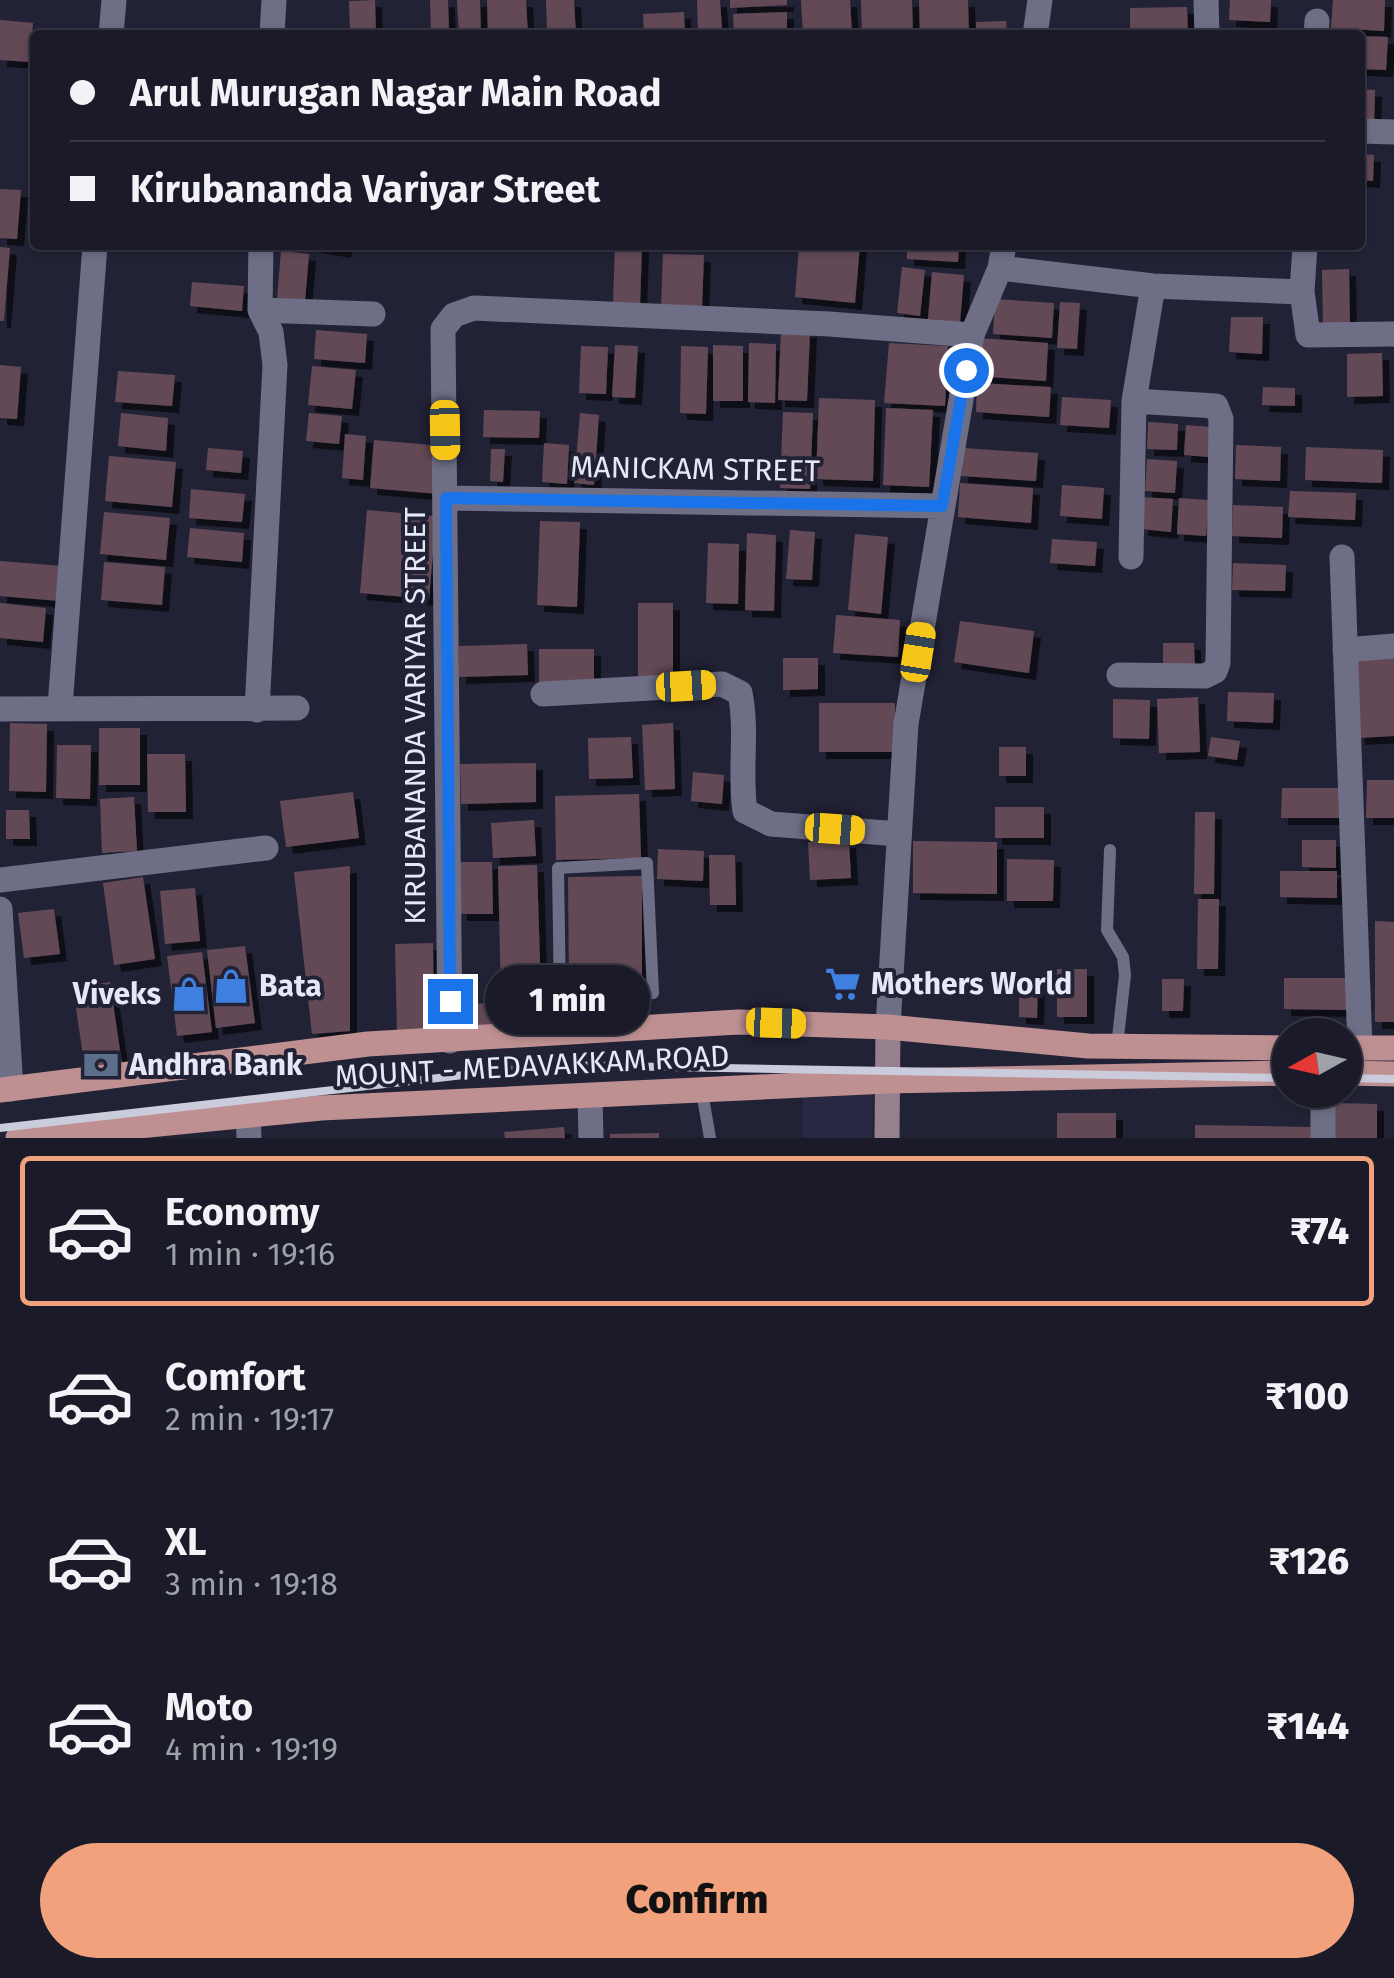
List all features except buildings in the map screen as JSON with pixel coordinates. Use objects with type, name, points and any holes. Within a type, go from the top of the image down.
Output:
[{"type":"main road","name":"MOUNT - MEDAVAKKAM ROAD","points":[[5,1090],[368,1044],[738,1022],[888,1026],[1117,1046],[1272,1048]]},
{"type":"main road","points":[[1362,1048],[1394,1048]]},
{"type":"main road","points":[[1362,1073],[1394,1074]]},
{"type":"main road","name":"MOUNT - MEDAVAKKAM ROAD","points":[[18,1138],[248,1126],[590,1098],[887,1081],[1272,1074]]},
{"type":"street","points":[[111,30],[114,0]]},
{"type":"street","points":[[272,30],[274,0]]},
{"type":"street","points":[[1036,30],[1040,0]]},
{"type":"street","points":[[1206,0],[1207,30]]},
{"type":"street","points":[[1365,132],[1394,132]]},
{"type":"street","points":[[60,708],[95,250]]},
{"type":"street","points":[[257,710],[275,365],[271,332],[260,310],[261,250]]},
{"type":"street","points":[[1305,250],[1302,292],[1308,336],[1394,334]]},
{"type":"street","points":[[887,1138],[888,1026],[906,724],[972,335],[1002,256],[1154,286],[1302,292]]},
{"type":"street","points":[[1130,558],[1134,402],[1154,286]]},
{"type":"street","name":"KIRUBANANDA VARIYAR STREET","points":[[450,1041],[443,329],[454,315],[474,308],[829,324],[972,335]]},
{"type":"street","points":[[260,310],[373,314]]},
{"type":"street","points":[[1119,676],[1205,676],[1218,663],[1221,419],[1216,406],[1134,402]]},
{"type":"street","name":"MANICKAM STREET","points":[[446,498],[942,506]]},
{"type":"street","points":[[1342,557],[1351,1018]]},
{"type":"street","points":[[1345,650],[1394,646]]},
{"type":"street","points":[[542,694],[722,684],[740,693],[744,710],[740,784],[745,811],[772,824],[899,834]]},
{"type":"street","points":[[0,709],[297,708]]},
{"type":"street","points":[[0,880],[266,848]]},
{"type":"street","points":[[0,909],[5,1090]]},
{"type":"street","points":[[590,1098],[591,1138]]},
{"type":"street","points":[[1323,1138],[1324,1108]]},
{"type":"lane","points":[[1110,850],[1108,930],[1123,957],[1125,975],[1117,1046]]},
{"type":"lane","points":[[646,862],[652,993],[589,1001],[560,1001],[558,868],[646,862]]},
{"type":"lane","points":[[589,1001],[591,1032]]},
{"type":"lane","points":[[702,1092],[710,1138]]},
{"type":"shaded area","points":[[873,1091],[872,1138],[803,1138],[803,1096]]},
{"type":"railway","points":[[0,1128],[552,1065],[1272,1078]]},
{"type":"railway","points":[[1362,1078],[1394,1079]]},
{"type":"place","name":"Mothers World","points":[[843,984]]},
{"type":"place","name":"Bata","points":[[231,986]]},
{"type":"place","name":"Viveks","points":[[189,994]]},
{"type":"place","name":"Andhra Bank","points":[[101,1065]]},
{"type":"route","points":[[450,1001],[446,498],[942,506],[966,370]]}]
